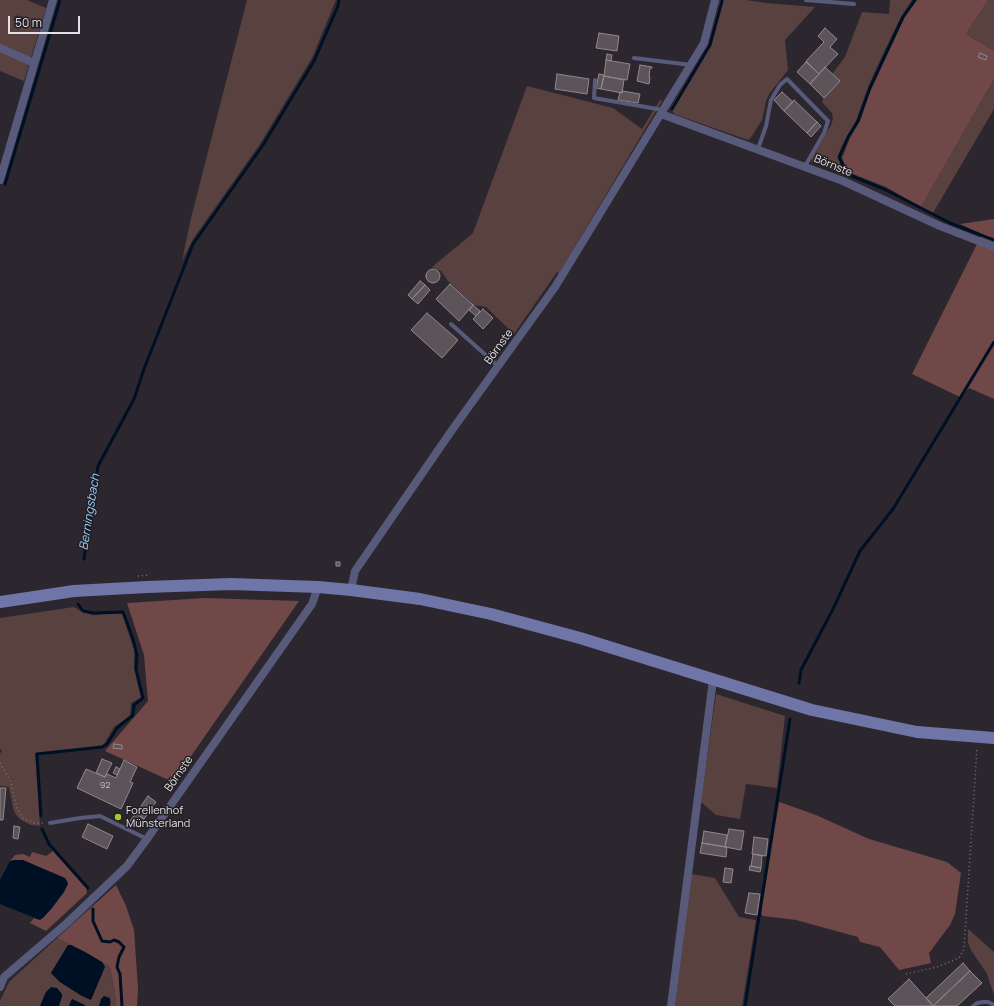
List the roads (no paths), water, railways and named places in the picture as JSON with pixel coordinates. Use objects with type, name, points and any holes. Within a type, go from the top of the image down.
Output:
[{"type":"main road","points":[[0,602],[74,591],[231,584],[318,587],[420,599],[491,614],[580,638],[812,710],[917,732],[978,738],[994,738]]},
{"type":"street","points":[[0,180],[53,0]]},
{"type":"street","name":"Börnste","points":[[351,590],[355,571],[452,430],[499,367],[555,287],[704,43],[715,0]]},
{"type":"street","points":[[0,48],[34,63]]},
{"type":"street","name":"Börnste","points":[[662,112],[843,181],[940,226],[994,247]]},
{"type":"street","name":"Börnste","points":[[0,987],[4,977],[67,923],[127,866],[312,604],[318,587]]},
{"type":"street","points":[[671,1006],[713,680]]},
{"type":"lane","points":[[807,0],[854,4]]},
{"type":"lane","points":[[634,58],[691,65]]},
{"type":"lane","points":[[758,149],[766,126],[770,100],[780,85],[787,79],[828,121],[824,133],[805,166]]},
{"type":"lane","points":[[595,80],[594,98],[662,112]]},
{"type":"lane","points":[[451,324],[499,367]]},
{"type":"lane","points":[[50,823],[100,816],[147,839]]},
{"type":"lane","points":[[973,1006],[977,1003],[983,1002],[994,1005]]},
{"type":"water","points":[[23,860],[65,878],[67,881],[68,884],[64,892],[52,908],[40,920],[0,904],[0,880],[10,861]]},
{"type":"water","points":[[68,945],[85,952],[102,962],[105,967],[91,1000],[60,982],[51,973]]},
{"type":"water","points":[[51,987],[57,988],[62,994],[59,1006],[40,1006],[46,992]]},
{"type":"water","points":[[104,996],[110,998],[110,1006],[99,1006],[101,999]]},
{"type":"water","points":[[72,999],[85,1005],[85,1006],[69,1006]]},
{"type":"waterway","points":[[5,184],[60,0]]},
{"type":"waterway","points":[[84,559],[98,466],[134,399],[144,369],[193,244],[263,145],[314,61],[338,6],[339,0]]},
{"type":"waterway","points":[[915,0],[903,17],[870,88],[858,121],[848,137],[839,157],[847,174],[886,190],[950,223],[994,240]]},
{"type":"waterway","points":[[672,109],[710,45],[722,1]]},
{"type":"waterway","points":[[799,683],[801,670],[833,609],[860,551],[893,509],[994,342]]},
{"type":"waterway","name":"Berningsbach","points":[[41,816],[37,754],[102,747],[107,744],[117,728],[133,715],[134,705],[143,698],[136,669],[137,655],[123,612],[94,613],[83,611],[78,604]]},
{"type":"waterway","points":[[745,1006],[790,719]]},
{"type":"waterway","name":"Berningsbach","points":[[42,829],[49,844],[88,888]]},
{"type":"waterway","name":"Berningsbach","points":[[93,909],[93,921],[102,941],[110,942],[114,940],[119,942],[124,947],[119,957],[117,967],[120,974],[122,1006]]},
{"type":"place","name":"Forellenhof Münsterland","points":[[118,817]]}]
